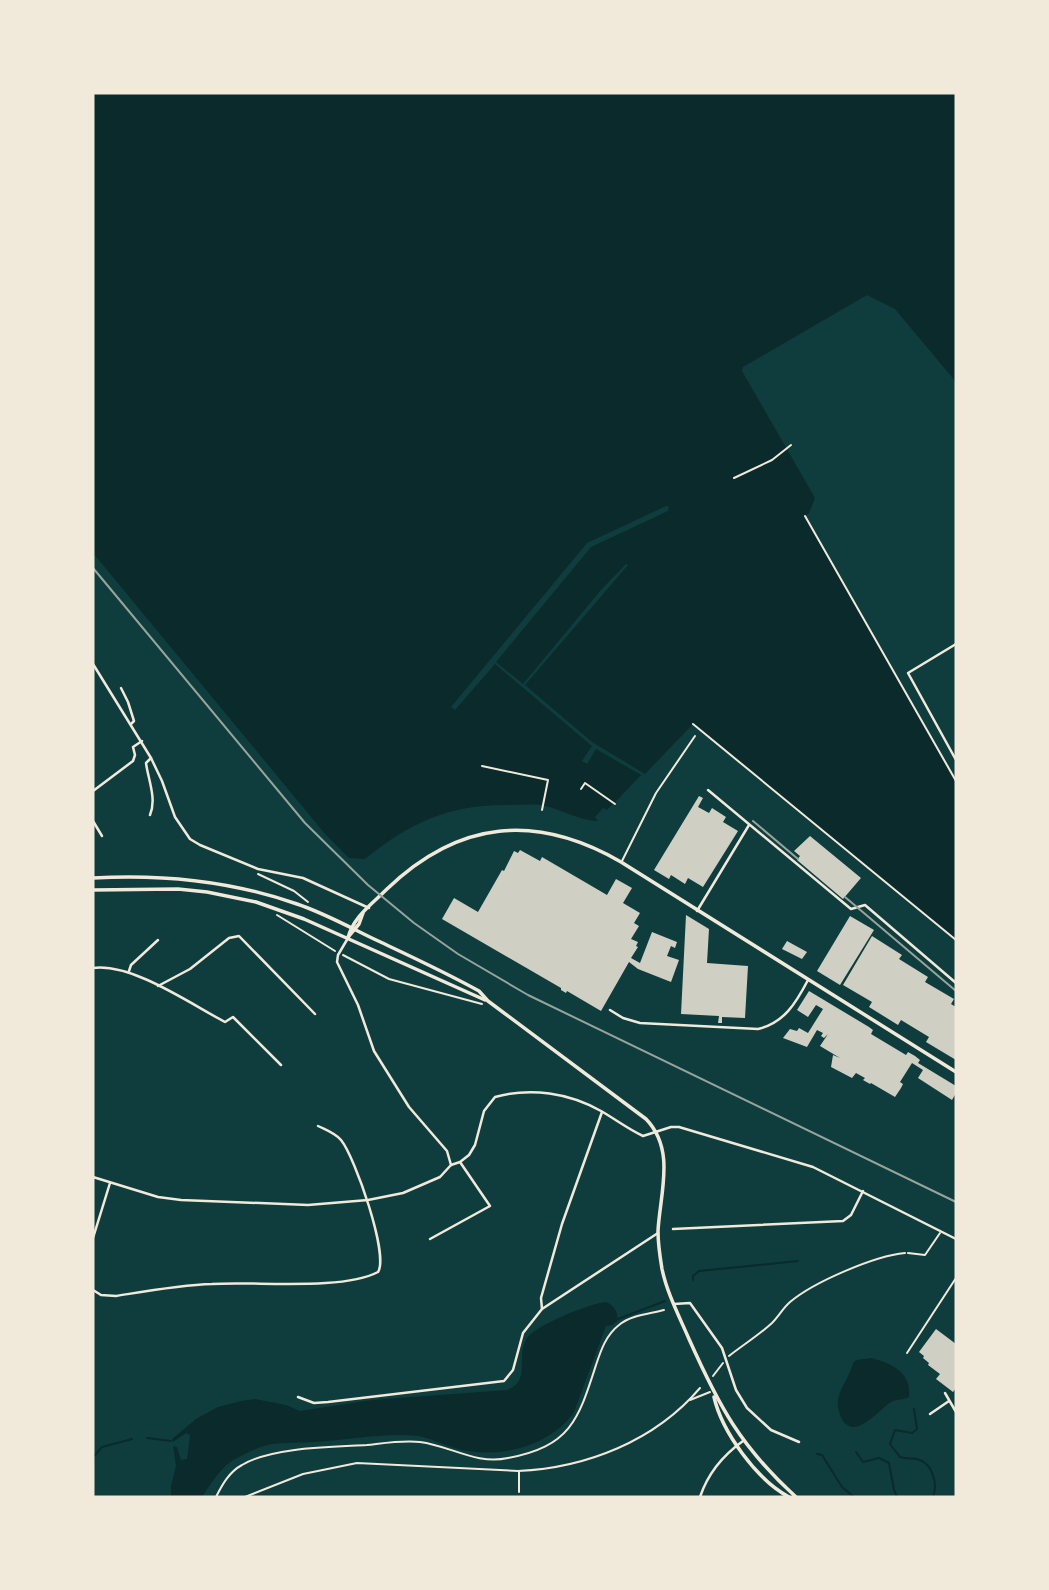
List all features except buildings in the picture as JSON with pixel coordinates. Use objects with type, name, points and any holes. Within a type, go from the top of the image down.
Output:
[{"type":"main road","points":[[348,938],[350,927],[359,915],[400,877],[427,856],[449,844],[502,830],[534,831],[567,837],[587,843],[621,862],[956,1072]]},
{"type":"main road","points":[[93,878],[138,875],[206,881],[269,895],[311,909],[479,992],[646,1119],[656,1131],[664,1161],[658,1233],[663,1271],[674,1304],[712,1391],[721,1420],[736,1446],[761,1474],[789,1497]]},
{"type":"main road","points":[[93,890],[178,888],[235,897],[275,908],[488,1001]]},
{"type":"main road","points":[[348,938],[363,913]]},
{"type":"main road","points":[[712,1391],[758,1461],[796,1497]]},
{"type":"street","points":[[956,644],[908,673],[956,760]]},
{"type":"street","points":[[93,664],[142,741],[162,781],[174,817],[190,839],[258,869],[303,878],[369,908]]},
{"type":"street","points":[[121,688],[134,720],[131,724]]},
{"type":"street","points":[[93,791],[133,761],[133,747],[142,741]]},
{"type":"street","points":[[150,815],[151,786],[146,763],[151,758]]},
{"type":"street","points":[[708,790],[851,909],[865,905],[956,983]]},
{"type":"street","points":[[93,821],[102,836]]},
{"type":"street","points":[[697,911],[749,825]]},
{"type":"street","points":[[158,986],[190,969],[229,938],[239,936],[315,1014]]},
{"type":"street","points":[[348,938],[337,962],[358,1005],[374,1051],[409,1107],[447,1151],[452,1165]]},
{"type":"street","points":[[129,971],[131,965],[158,940]]},
{"type":"street","points":[[93,968],[106,966],[129,971],[225,1022],[233,1017],[281,1065]]},
{"type":"street","points":[[610,1010],[623,1018],[640,1023],[758,1029],[771,1026],[788,1013],[808,980]]},
{"type":"street","points":[[93,1177],[158,1197],[181,1200],[308,1205],[402,1193],[440,1177],[472,1150],[484,1111],[495,1097],[551,1093],[565,1095],[602,1112],[640,1135],[679,1127],[813,1167],[956,1239]]},
{"type":"street","points":[[542,1308],[541,1298],[562,1224],[602,1112]]},
{"type":"street","points":[[93,1290],[102,1296],[116,1296],[212,1283],[309,1283],[373,1275],[378,1272],[382,1265],[368,1199],[340,1138],[318,1126]]},
{"type":"street","points":[[430,1239],[490,1206],[460,1162]]},
{"type":"street","points":[[93,1238],[110,1183]]},
{"type":"street","points":[[673,1229],[843,1221],[851,1215],[863,1191]]},
{"type":"street","points":[[298,1397],[314,1403],[328,1402],[503,1381],[513,1370],[523,1333],[542,1308],[658,1233]]},
{"type":"street","points":[[674,1304],[687,1303],[693,1306],[727,1358],[736,1390],[752,1415],[771,1430],[799,1442]]},
{"type":"street","points":[[944,1393],[956,1412]]},
{"type":"street","points":[[930,1413],[949,1401]]},
{"type":"street","points":[[700,1497],[709,1474],[721,1459],[743,1441]]},
{"type":"lane","points":[[621,862],[656,793],[695,736]]},
{"type":"lane","points":[[908,1253],[927,1254],[941,1231]]},
{"type":"lane","points":[[907,1353],[956,1278]]},
{"type":"path","points":[[734,478],[772,460],[791,445]]},
{"type":"path","points":[[804,516],[956,781]]},
{"type":"path","points":[[693,724],[956,940]]},
{"type":"path","points":[[482,766],[548,780],[542,810]]},
{"type":"path","points":[[580,789],[585,783],[615,804]]},
{"type":"path","points":[[258,874],[305,898],[311,909]]},
{"type":"path","points":[[270,911],[339,953],[389,979],[481,1005],[488,1001]]},
{"type":"path","points":[[713,1376],[727,1358],[771,1324],[791,1301],[806,1291],[855,1267],[908,1253]]},
{"type":"path","points":[[216,1497],[223,1484],[242,1464],[288,1451],[414,1442],[464,1456],[494,1460],[511,1458],[541,1446],[562,1436],[571,1428],[580,1412],[601,1349],[612,1331],[626,1320],[664,1310]]},
{"type":"path","points":[[245,1497],[303,1474],[357,1463],[519,1471],[562,1467],[613,1451],[660,1424],[701,1388]]},
{"type":"path","points":[[689,1400],[712,1391]]},
{"type":"path","points":[[519,1471],[519,1492]]},
{"type":"water","points":[[93,93],[956,93],[956,382],[895,309],[867,295],[743,367],[742,371],[815,498],[805,516],[956,781],[956,940],[693,724],[607,810],[603,808],[595,817],[598,821],[541,805],[467,808],[431,818],[414,826],[365,859],[349,858],[326,835],[93,553]]},
{"type":"water","points":[[606,1302],[615,1310],[617,1321],[606,1326],[574,1412],[564,1424],[537,1442],[506,1451],[490,1452],[458,1449],[411,1435],[272,1444],[231,1461],[217,1475],[202,1497],[171,1497],[176,1466],[173,1446],[177,1447],[181,1460],[187,1459],[190,1435],[186,1433],[173,1442],[172,1439],[196,1419],[218,1407],[255,1399],[286,1405],[300,1411],[372,1400],[507,1390],[519,1381],[522,1352],[532,1333],[564,1316]]},
{"type":"water","points":[[871,1358],[893,1366],[904,1375],[909,1397],[893,1401],[863,1424],[849,1426],[839,1413],[839,1394],[853,1363]]},
{"type":"pier","points":[[666,506],[669,507],[668,511],[591,547],[496,662],[523,684],[601,590],[628,565],[525,685],[592,742],[645,774],[643,776],[596,749],[587,764],[582,761],[592,746],[495,664],[455,710],[451,707],[587,543]]},
{"type":"waterway","points":[[693,1280],[693,1276],[699,1271],[798,1261]]},
{"type":"waterway","points":[[618,1319],[665,1301]]},
{"type":"waterway","points":[[914,1409],[917,1429],[912,1433],[895,1430],[890,1444],[900,1457],[917,1459],[927,1465],[934,1480],[933,1497]]},
{"type":"waterway","points":[[147,1438],[171,1441]]},
{"type":"waterway","points":[[93,1457],[102,1447],[132,1439]]},
{"type":"waterway","points":[[856,1452],[863,1462],[879,1458],[889,1463],[897,1497]]},
{"type":"waterway","points":[[817,1454],[822,1455],[842,1487],[854,1497]]},
{"type":"railway","points":[[93,568],[305,823],[368,885],[414,923],[458,954],[528,995],[956,1202]]},
{"type":"railway","points":[[753,821],[798,859]]},
{"type":"railway","points":[[845,897],[956,991]]}]
